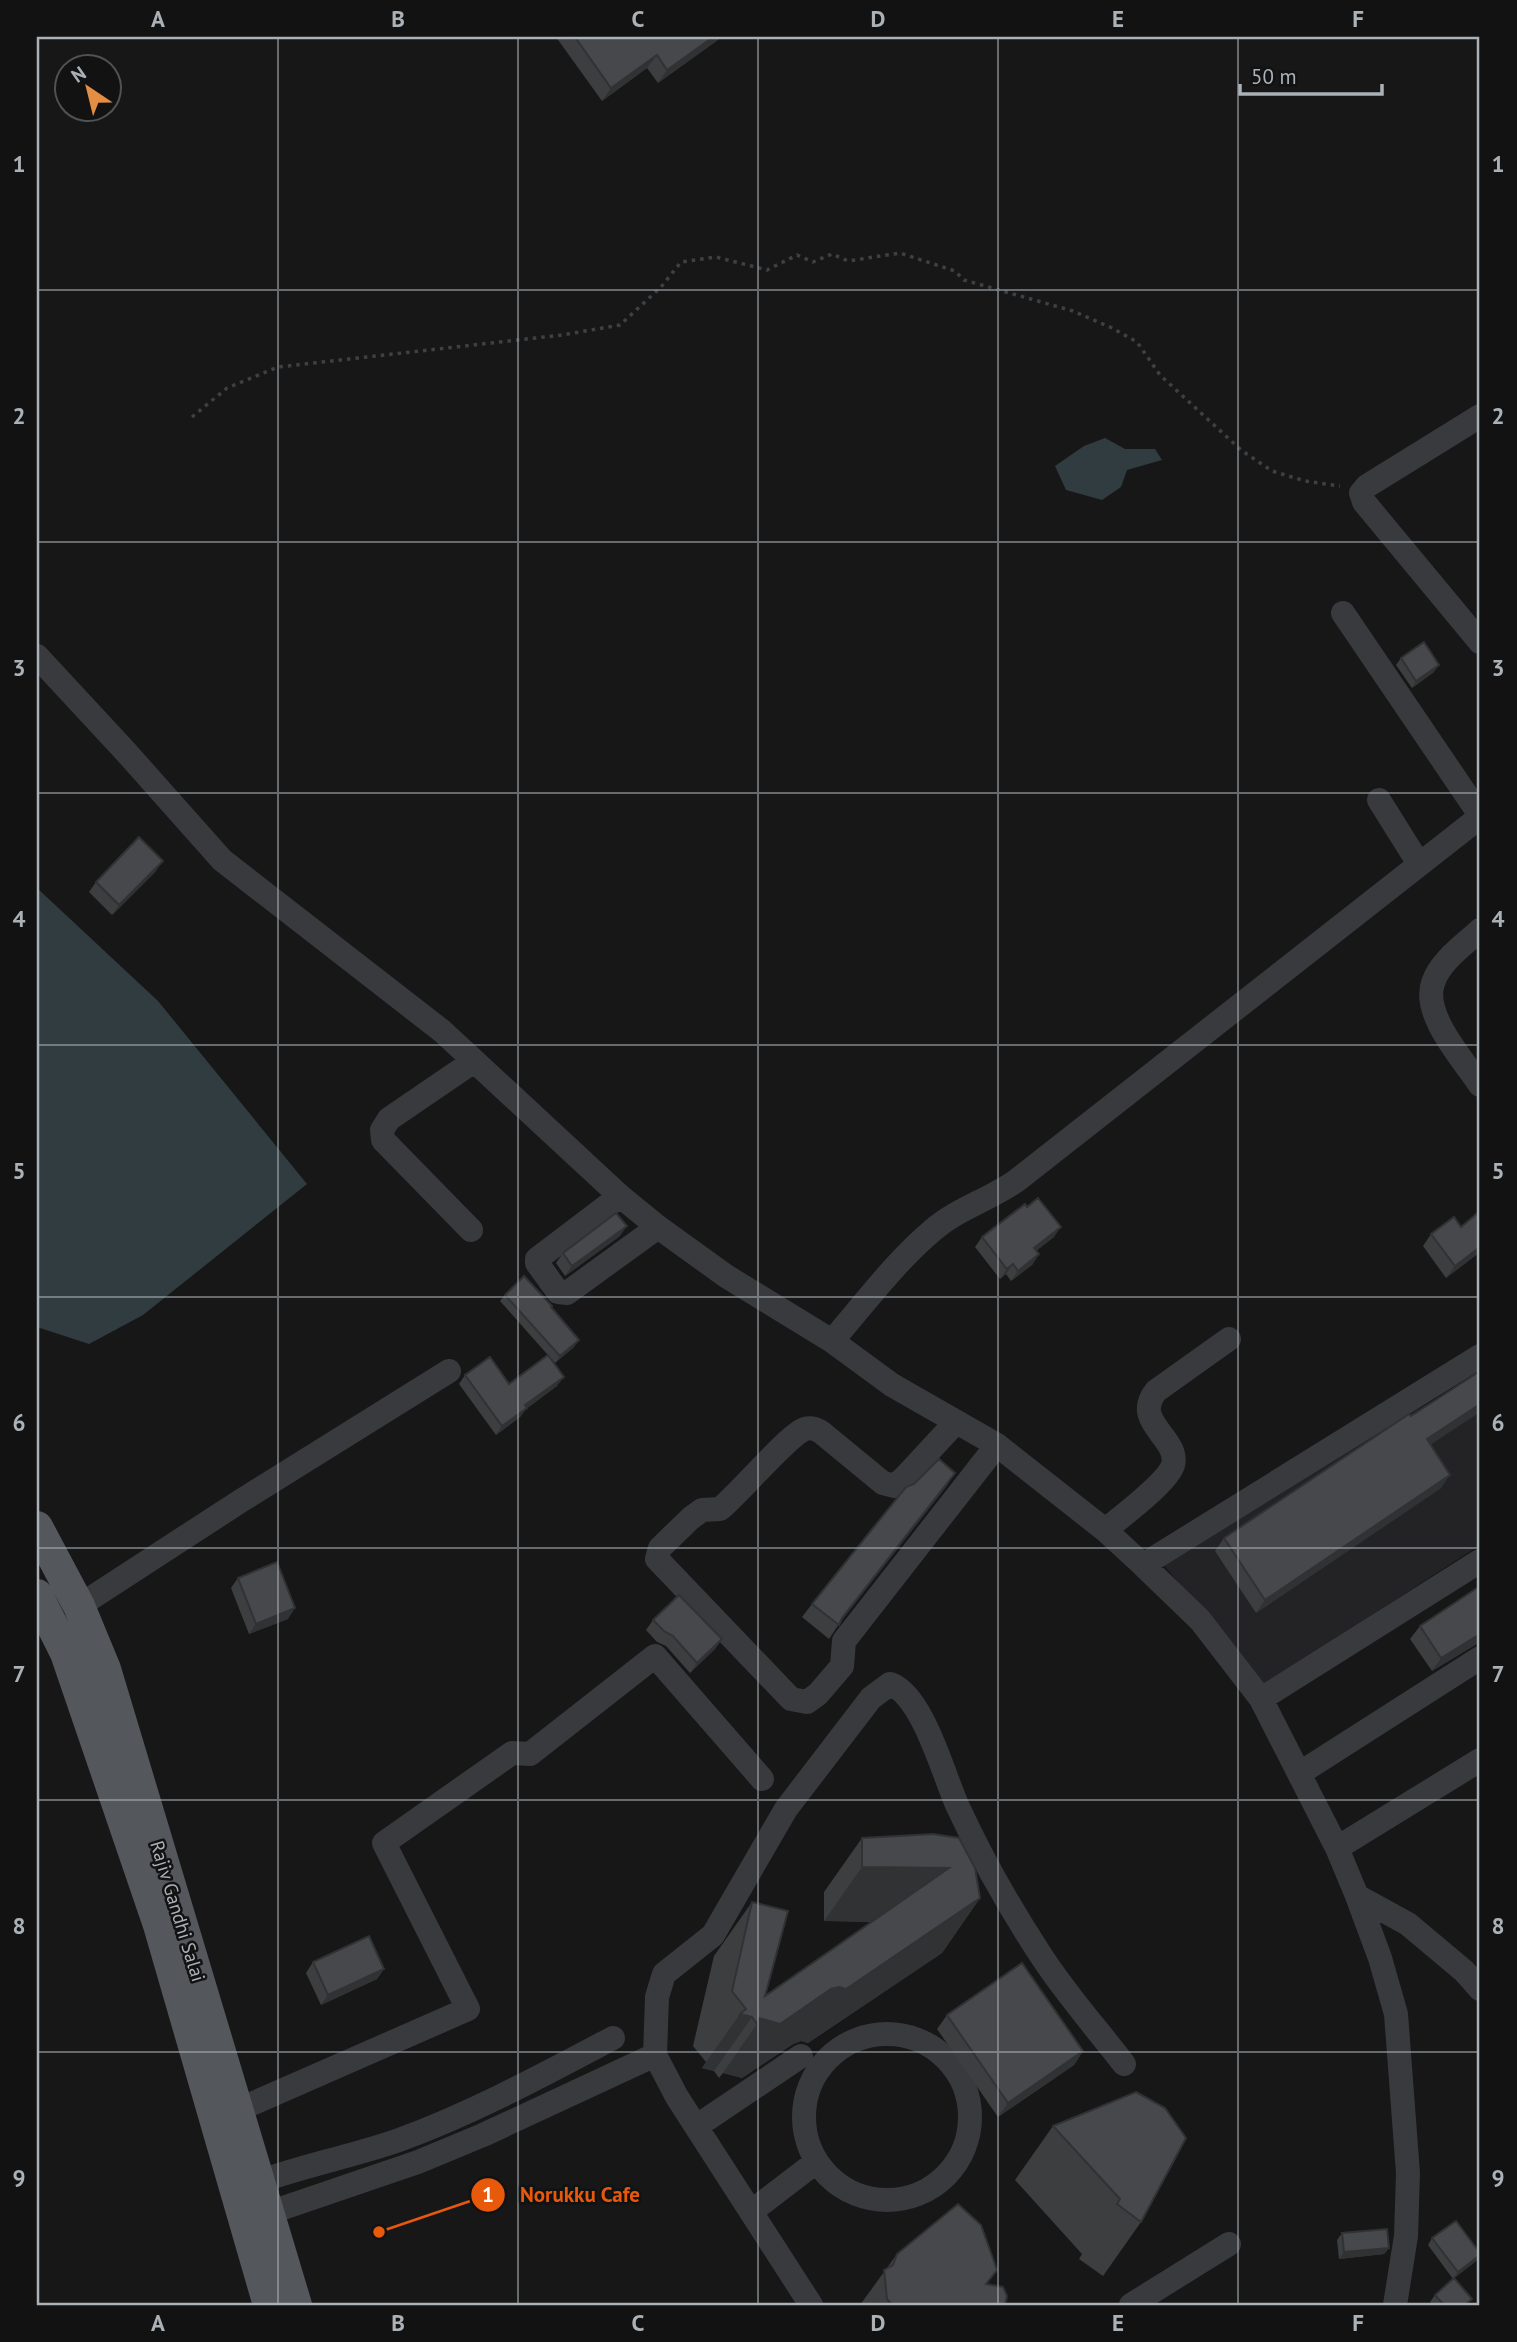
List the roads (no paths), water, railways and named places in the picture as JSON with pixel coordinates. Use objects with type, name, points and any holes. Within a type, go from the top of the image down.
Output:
[{"type":"main road","name":"Rajiv Gandhi Salai","points":[[37,1527],[76,1630]]},
{"type":"main road","name":"Rajiv Gandhi Salai","points":[[37,1595],[76,1630],[105,1669],[173,1936],[257,2217],[296,2305]]},
{"type":"main road","name":"Rajiv Gandhi Salai","points":[[173,1936],[238,2110],[248,2186]]},
{"type":"main road","name":"Rajiv Gandhi Salai","points":[[257,2217],[269,2305]]},
{"type":"street","points":[[1480,416],[1363,489],[1362,497],[1480,642]]},
{"type":"street","points":[[832,1341],[906,1255],[932,1230],[951,1216],[988,1199],[1016,1181],[1480,816],[1343,613]]},
{"type":"street","points":[[37,656],[127,752],[222,860],[442,1031],[658,1227],[726,1276],[832,1341],[891,1385],[997,1445],[1105,1530],[1200,1620],[1261,1699],[1300,1773],[1357,1896],[1380,1958],[1396,2014],[1408,2173],[1406,2236],[1395,2305]]},
{"type":"street","points":[[1379,800],[1419,864]]},
{"type":"street","points":[[1480,930],[1448,959],[1433,981],[1430,1000],[1438,1022],[1480,1085]]},
{"type":"street","points":[[471,1230],[383,1140],[382,1130],[389,1119],[474,1061]]},
{"type":"street","points":[[621,1196],[537,1259],[537,1264],[558,1292],[567,1293],[658,1227]]},
{"type":"street","points":[[1105,1530],[1164,1480],[1174,1462],[1172,1453],[1149,1415],[1149,1399],[1156,1391],[1229,1339]]},
{"type":"street","points":[[1143,1565],[1480,1356]]},
{"type":"street","points":[[76,1630],[239,1502],[449,1371]]},
{"type":"street","points":[[956,1422],[895,1486],[883,1483],[821,1432],[814,1428],[806,1429],[792,1439],[720,1509],[702,1510],[691,1518],[660,1548],[657,1559],[791,1699],[807,1702],[818,1694],[842,1666],[844,1641],[997,1445]]},
{"type":"street","points":[[1261,1699],[1480,1562]]},
{"type":"street","points":[[238,2110],[468,2009],[384,1843],[512,1753],[530,1754],[655,1656],[762,1779]]},
{"type":"street","points":[[1300,1773],[1480,1658]]},
{"type":"street","points":[[811,2305],[677,2097],[655,2055],[657,1997],[664,1974],[713,1935],[786,1809],[871,1698],[890,1684],[904,1691],[925,1724],[968,1827],[990,1870],[1043,1959],[1124,2064]]},
{"type":"street","points":[[1336,1848],[1480,1760]]},
{"type":"street","points":[[1357,1896],[1408,1924],[1464,1971],[1480,1989]]},
{"type":"street","points":[[883,2033],[918,2038],[947,2057],[966,2087],[971,2122],[962,2155],[940,2182],[908,2198],[873,2200],[840,2187],[816,2162],[804,2130],[806,2095],[822,2064],[850,2042],[883,2033]]},
{"type":"street","points":[[248,2186],[348,2157],[454,2118],[613,2038]]},
{"type":"street","points":[[257,2217],[418,2162],[483,2135],[655,2055]]},
{"type":"street","points":[[697,2126],[801,2056]]},
{"type":"street","points":[[752,2211],[816,2162]]},
{"type":"street","points":[[1131,2305],[1229,2244]]},
{"type":"place","name":"Norukku Cafe","points":[[379,2232]]}]
